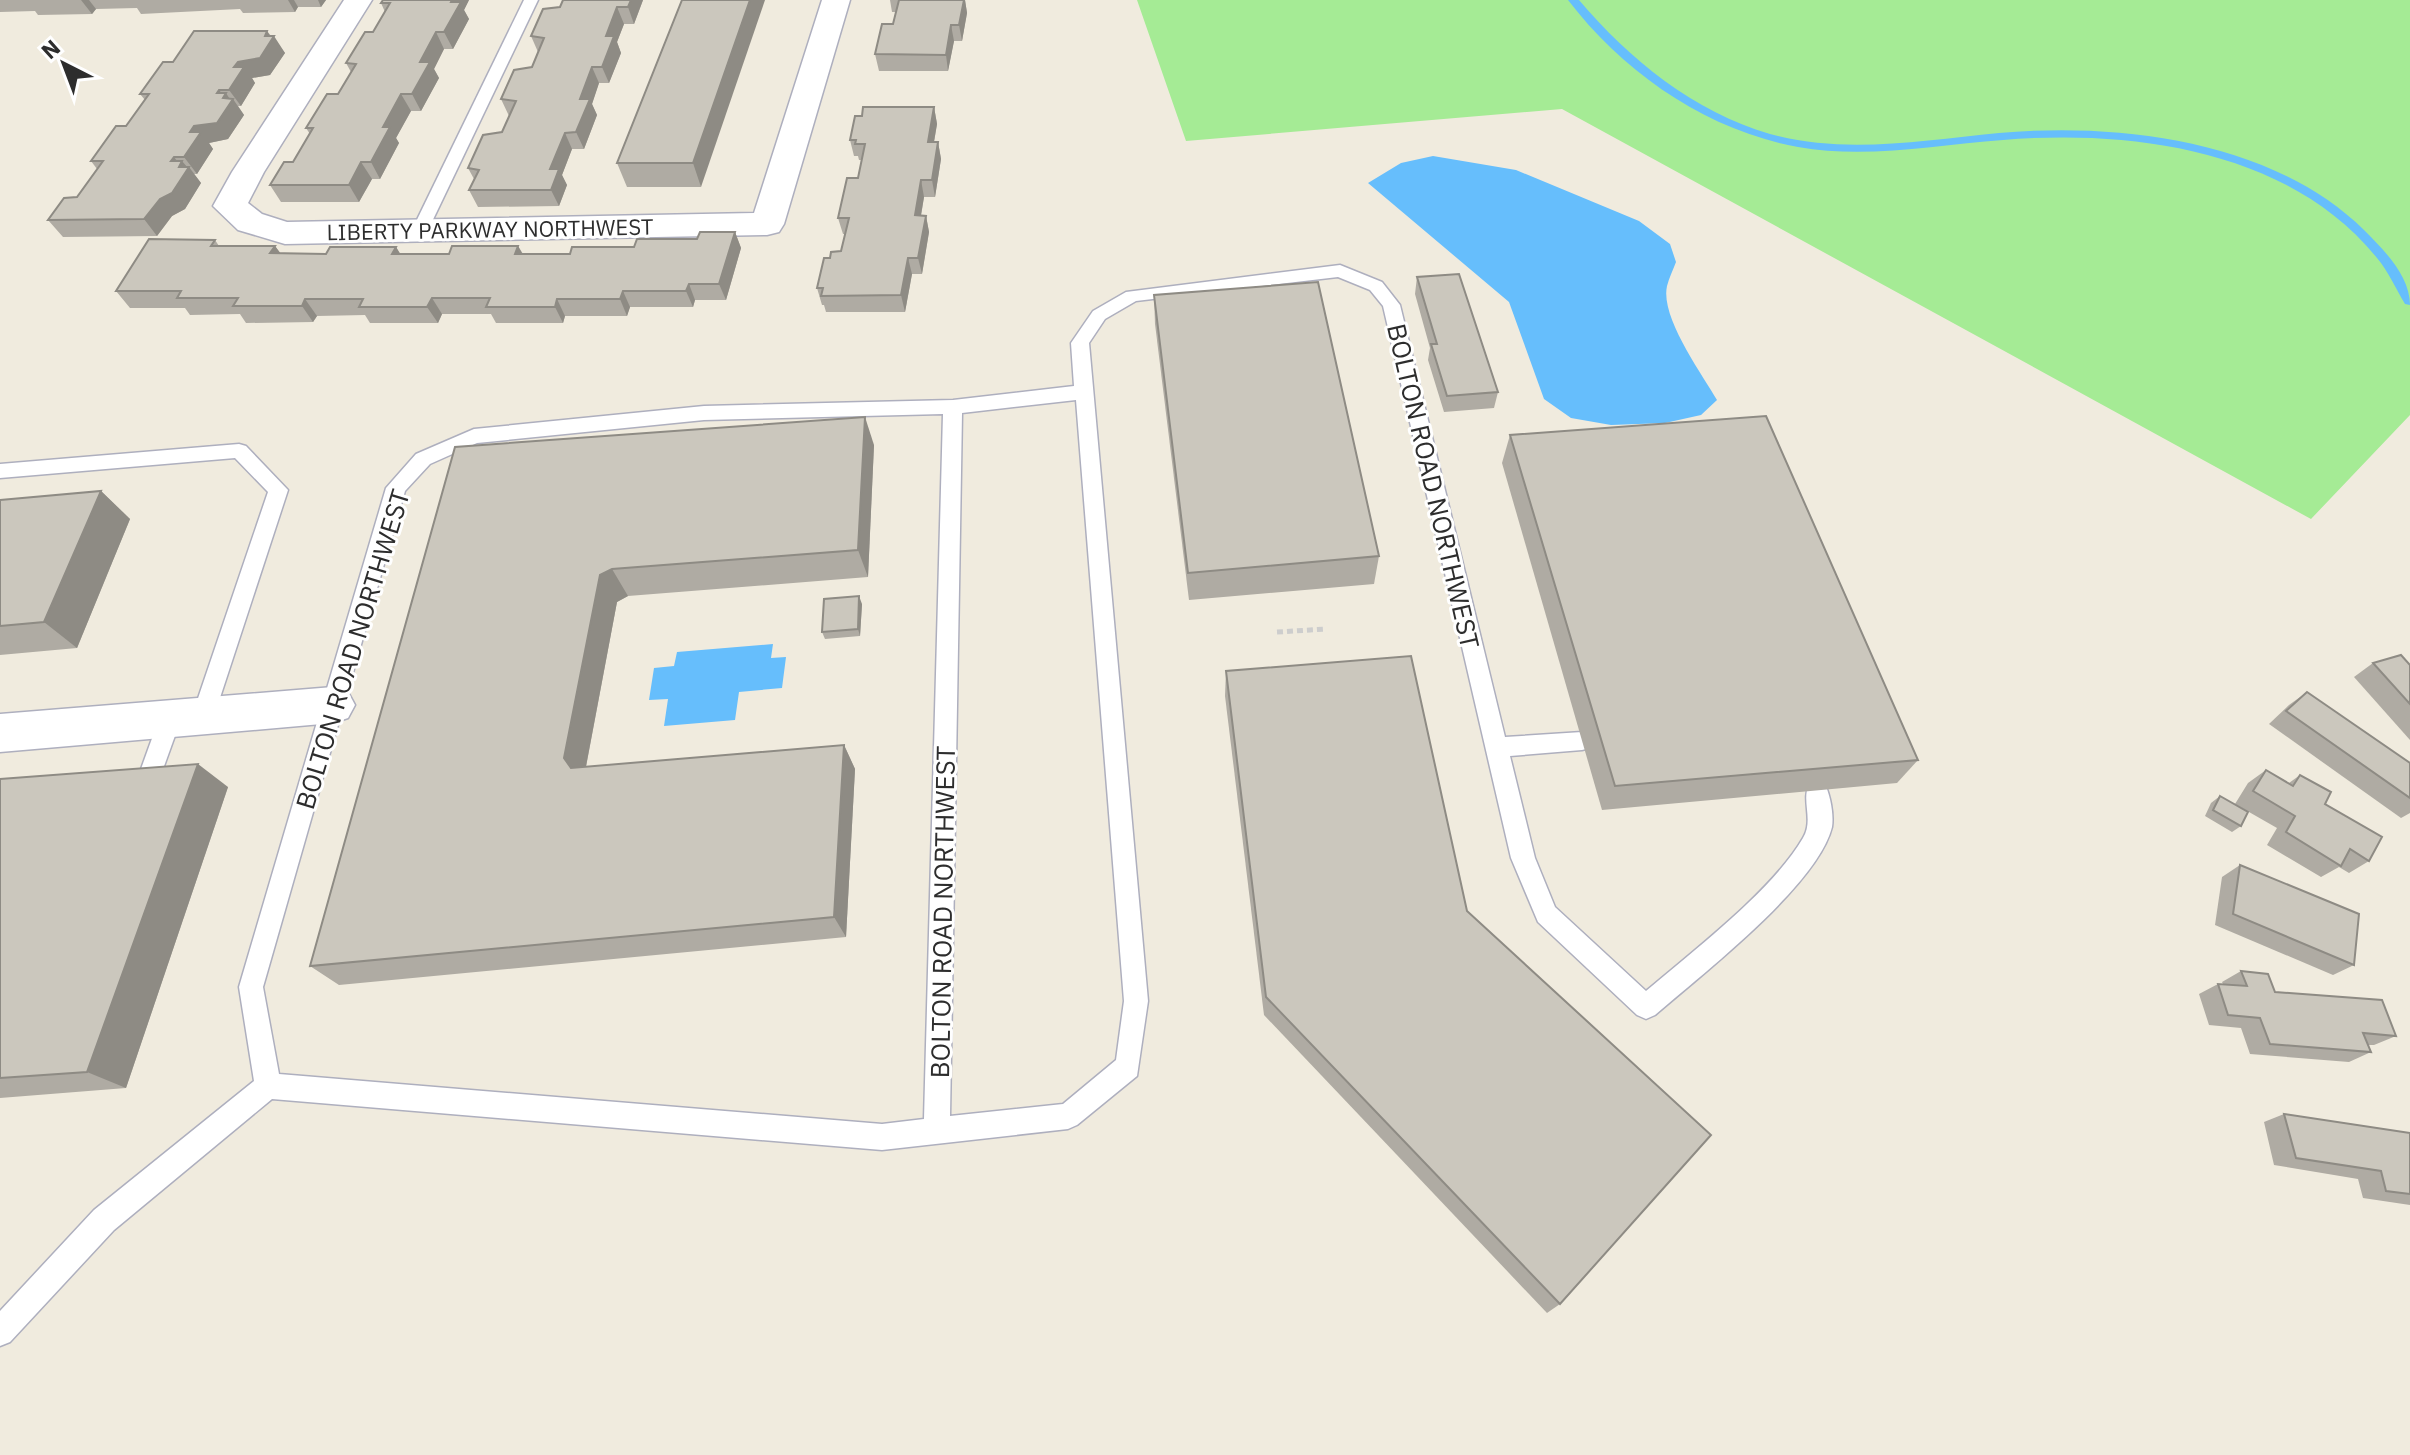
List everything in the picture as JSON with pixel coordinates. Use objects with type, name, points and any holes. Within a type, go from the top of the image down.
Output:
[{"type":"street","name":"LIBERTY PARKWAY NORTHWEST","points":[[358,0],[248,172],[230,206],[250,222],[285,233],[767,224],[836,0]]},
{"type":"street","points":[[0,733],[333,705]]},
{"type":"lane","points":[[420,230],[531,0]]},
{"type":"lane","name":"BOLTON ROAD NORTHWEST","points":[[1084,392],[953,407],[704,413],[474,436],[423,459],[396,488],[251,987],[268,1086],[882,1137],[1068,1116],[1128,1067],[1136,1001],[1080,343],[1099,315],[1132,296],[1340,271],[1376,286],[1391,305],[1523,858],[1546,914],[1646,1007],[1730,934],[1794,870],[1820,829],[1817,791]]},
{"type":"lane","name":"BOLTON ROAD NORTHWEST","points":[[937,1130],[953,407]]},
{"type":"lane","points":[[0,471],[239,451],[278,490],[186,718],[143,794]]},
{"type":"lane","points":[[1496,747],[1582,741]]},
{"type":"lane","points":[[0,1332],[104,1220],[268,1086]]},
{"type":"path","points":[[1277,632],[1326,629]]},
{"type":"green space","points":[[1137,0],[2410,0],[2410,415],[2311,519],[1562,109],[1186,141]]},
{"type":"water","points":[[1433,156],[1516,170],[1639,221],[1670,244],[1676,262],[1667,286],[1670,313],[1684,345],[1717,400],[1701,415],[1665,423],[1611,425],[1571,418],[1544,399],[1509,302],[1368,183],[1401,163]]},
{"type":"water","points":[[773,644],[771,658],[786,657],[782,688],[739,692],[735,720],[664,726],[668,699],[649,700],[654,668],[674,666],[677,652]]},
{"type":"building","points":[[383,0],[461,2],[444,32],[436,32],[420,62],[430,62],[412,94],[401,94],[383,127],[390,127],[371,162],[361,162],[349,185],[270,185],[284,162],[293,162],[313,128],[306,128],[327,94],[338,94],[356,64],[346,63],[365,32],[373,32],[390,3],[381,3]]},
{"type":"building","points":[[563,0],[631,0],[628,7],[617,7],[606,36],[614,36],[602,67],[592,67],[580,99],[590,99],[576,132],[565,133],[550,169],[559,169],[551,190],[469,190],[479,170],[468,168],[483,135],[502,132],[516,101],[501,99],[514,70],[532,67],[544,38],[531,36],[543,9],[560,7]]},
{"type":"building","points":[[682,0],[750,0],[693,163],[617,163]]},
{"type":"building","points":[[899,0],[964,0],[959,25],[951,25],[946,55],[875,54],[882,24],[893,24]]},
{"type":"building","points":[[194,31],[267,31],[265,36],[274,36],[260,58],[238,62],[234,67],[244,67],[229,90],[219,90],[217,93],[226,93],[223,98],[233,99],[217,123],[194,126],[190,132],[201,132],[184,157],[174,157],[171,161],[182,161],[179,167],[189,167],[172,193],[160,199],[144,219],[48,220],[64,198],[77,197],[103,161],[91,161],[116,126],[126,126],[149,94],[140,94],[163,62],[173,62]]},
{"type":"building","points":[[863,107],[934,107],[928,142],[938,142],[932,180],[921,180],[915,215],[926,216],[918,258],[908,258],[901,295],[821,296],[823,288],[817,288],[824,258],[830,258],[831,252],[841,251],[849,218],[838,218],[847,178],[858,178],[865,144],[855,144],[856,140],[850,140],[855,116],[862,116]]},
{"type":"building","points":[[700,232],[735,232],[719,284],[689,284],[686,291],[623,291],[620,299],[557,299],[555,307],[486,307],[490,298],[432,298],[427,307],[359,307],[363,299],[305,299],[302,306],[233,306],[238,298],[177,298],[181,291],[116,291],[149,239],[215,240],[211,246],[275,246],[270,253],[326,254],[330,247],[396,247],[392,254],[449,254],[452,246],[518,246],[515,254],[570,254],[572,247],[634,247],[637,239],[697,239]]},
{"type":"building","points":[[1459,274],[1498,392],[1447,396],[1431,344],[1437,344],[1417,277]]},
{"type":"building","points":[[1318,282],[1379,556],[1188,573],[1154,295]]},
{"type":"building","points":[[1766,416],[1918,760],[1615,786],[1510,435]]},
{"type":"building","points":[[865,417],[858,550],[612,569],[600,575],[564,758],[571,768],[844,745],[834,917],[310,966],[455,447]]},
{"type":"building","points":[[101,491],[44,622],[0,626],[0,500]]},
{"type":"building","points":[[859,596],[858,629],[822,632],[824,599]]},
{"type":"building","points":[[2401,655],[2410,665],[2410,704],[2373,663]]},
{"type":"building","points":[[1411,656],[1467,911],[1711,1135],[1560,1304],[1266,997],[1226,671]]},
{"type":"building","points":[[2307,692],[2410,763],[2410,798],[2286,711]]},
{"type":"building","points":[[198,764],[87,1072],[0,1078],[0,779]]},
{"type":"building","points":[[2266,770],[2293,786],[2300,775],[2331,792],[2325,804],[2382,837],[2369,861],[2350,849],[2341,866],[2286,832],[2295,816],[2253,791]]},
{"type":"building","points":[[2220,796],[2248,812],[2241,826],[2213,810]]},
{"type":"building","points":[[2240,865],[2359,914],[2354,965],[2233,914]]},
{"type":"building","points":[[2241,971],[2268,974],[2275,992],[2382,1000],[2396,1036],[2363,1033],[2371,1052],[2270,1044],[2260,1018],[2228,1015],[2218,984],[2247,986]]},
{"type":"building","points":[[2284,1114],[2410,1133],[2410,1194],[2386,1191],[2381,1171],[2296,1158]]},
{"type":"waterway","points":[[1573,0],[1613,43],[1660,83],[1713,115],[1768,137],[1801,144],[1867,148],[2033,134],[2086,133],[2141,138],[2196,148],[2249,165],[2299,188],[2344,218],[2382,255],[2410,301]]}]
